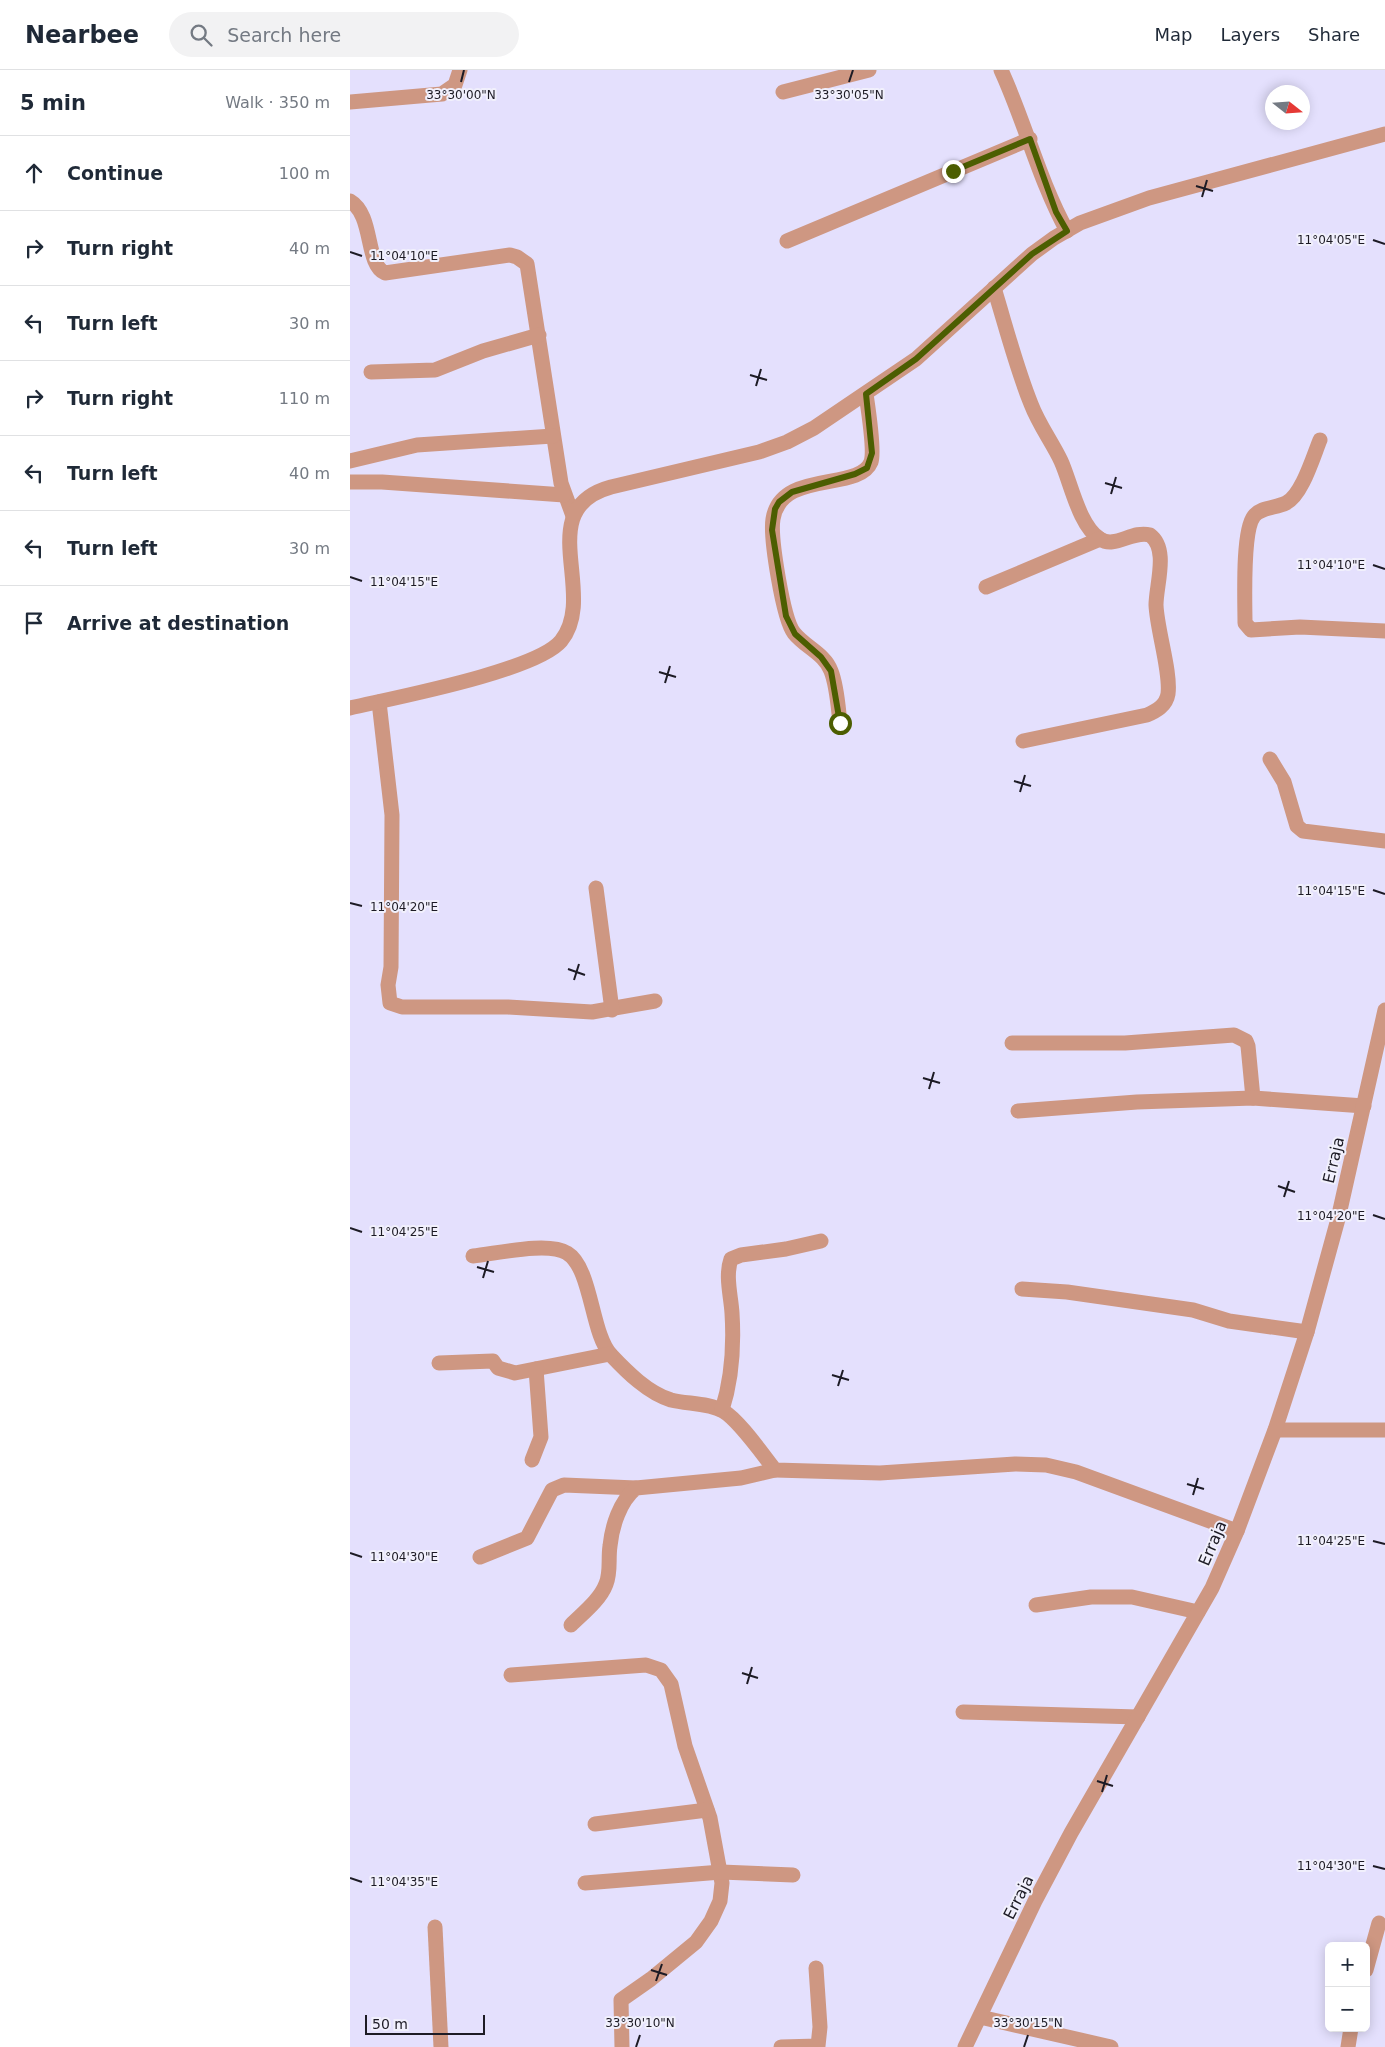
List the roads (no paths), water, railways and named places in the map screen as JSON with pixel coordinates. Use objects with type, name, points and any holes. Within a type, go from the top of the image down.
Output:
[{"type":"street","points":[[350,102],[442,94],[455,85],[460,70]]},
{"type":"street","points":[[783,92],[869,70]]},
{"type":"street","points":[[1001,70],[1030,139],[1056,212],[1067,231]]},
{"type":"street","points":[[350,708],[531,661],[560,642],[570,621],[573,599],[570,540],[573,516],[585,498],[598,491],[731,460],[787,442],[814,428],[916,359],[1032,254],[1067,231],[1108,211],[1149,198],[1385,134]]},
{"type":"street","points":[[787,241],[1030,139]]},
{"type":"street","points":[[350,201],[361,214],[368,231],[376,266],[385,273],[510,255],[522,259],[530,273],[553,436],[564,495],[573,516]]},
{"type":"street","points":[[994,288],[1031,404],[1061,461],[1079,509],[1093,533],[1100,539],[1112,543],[1136,533],[1144,533],[1150,535],[1157,543],[1160,553],[1156,606],[1168,694],[1164,704],[1147,715],[1023,741]]},
{"type":"street","points":[[371,372],[435,370],[483,351],[538,335]]},
{"type":"street","points":[[840,723],[831,671],[821,657],[795,634],[786,616],[772,524],[775,509],[784,496],[802,488],[855,474],[867,468],[872,453],[866,394]]},
{"type":"street","points":[[350,461],[417,445],[553,436]]},
{"type":"street","points":[[1320,440],[1303,482],[1293,499],[1261,511],[1251,521],[1247,538],[1244,623],[1252,630],[1300,627],[1385,631]]},
{"type":"street","points":[[350,482],[382,482],[564,495]]},
{"type":"street","points":[[986,587],[1100,539]]},
{"type":"street","points":[[379,702],[392,815],[391,968],[388,985],[390,1003],[402,1007],[508,1008],[592,1012],[655,1002]]},
{"type":"street","points":[[1270,759],[1284,782],[1296,826],[1303,832],[1385,841]]},
{"type":"street","points":[[596,888],[612,1010]]},
{"type":"street","name":"Erraja","points":[[965,2047],[1035,1901],[1212,1588],[1237,1531],[1275,1430],[1307,1332],[1338,1219],[1364,1106],[1381,1049],[1385,1010]]},
{"type":"street","points":[[1012,1043],[1125,1043],[1234,1036],[1246,1041],[1248,1046],[1253,1098]]},
{"type":"street","points":[[1018,1111],[1137,1102],[1253,1098],[1364,1106]]},
{"type":"street","points":[[722,1410],[727,1394],[732,1352],[732,1314],[728,1271],[731,1259],[741,1255],[786,1249],[820,1241]]},
{"type":"street","points":[[473,1256],[540,1248],[560,1249],[569,1254],[575,1260],[595,1311],[604,1345],[610,1354],[645,1386],[658,1394],[671,1400],[722,1410],[742,1430],[775,1470]]},
{"type":"street","points":[[1022,1289],[1067,1292],[1193,1310],[1229,1321],[1307,1332]]},
{"type":"street","points":[[439,1363],[493,1361],[498,1368],[515,1374],[610,1354]]},
{"type":"street","points":[[532,1460],[541,1437],[536,1369]]},
{"type":"street","points":[[1275,1430],[1385,1430]]},
{"type":"street","points":[[480,1557],[527,1538],[552,1490],[564,1485],[636,1488],[742,1478],[775,1470],[880,1473],[1006,1465],[1046,1465],[1076,1472],[1237,1531]]},
{"type":"street","points":[[571,1625],[600,1595],[606,1585],[609,1573],[612,1533],[624,1501],[636,1488]]},
{"type":"street","points":[[1036,1605],[1091,1597],[1132,1597],[1198,1612]]},
{"type":"street","points":[[511,1675],[646,1665],[661,1670],[671,1684],[685,1746],[707,1810],[721,1872],[720,1901],[711,1921],[696,1942],[650,1980],[620,2000],[622,2047]]},
{"type":"street","points":[[963,1712],[1138,1718]]},
{"type":"street","points":[[594,1824],[707,1810]]},
{"type":"street","points":[[585,1883],[721,1872],[793,1875]]},
{"type":"street","points":[[1370,1956],[1379,1923]]},
{"type":"street","points":[[435,1928],[441,2047]]},
{"type":"street","points":[[781,2047],[818,2046],[820,2027],[816,1968]]},
{"type":"street","points":[[980,2017],[1111,2047]]},
{"type":"street","points":[[1348,2047],[1350,2032]]}]
